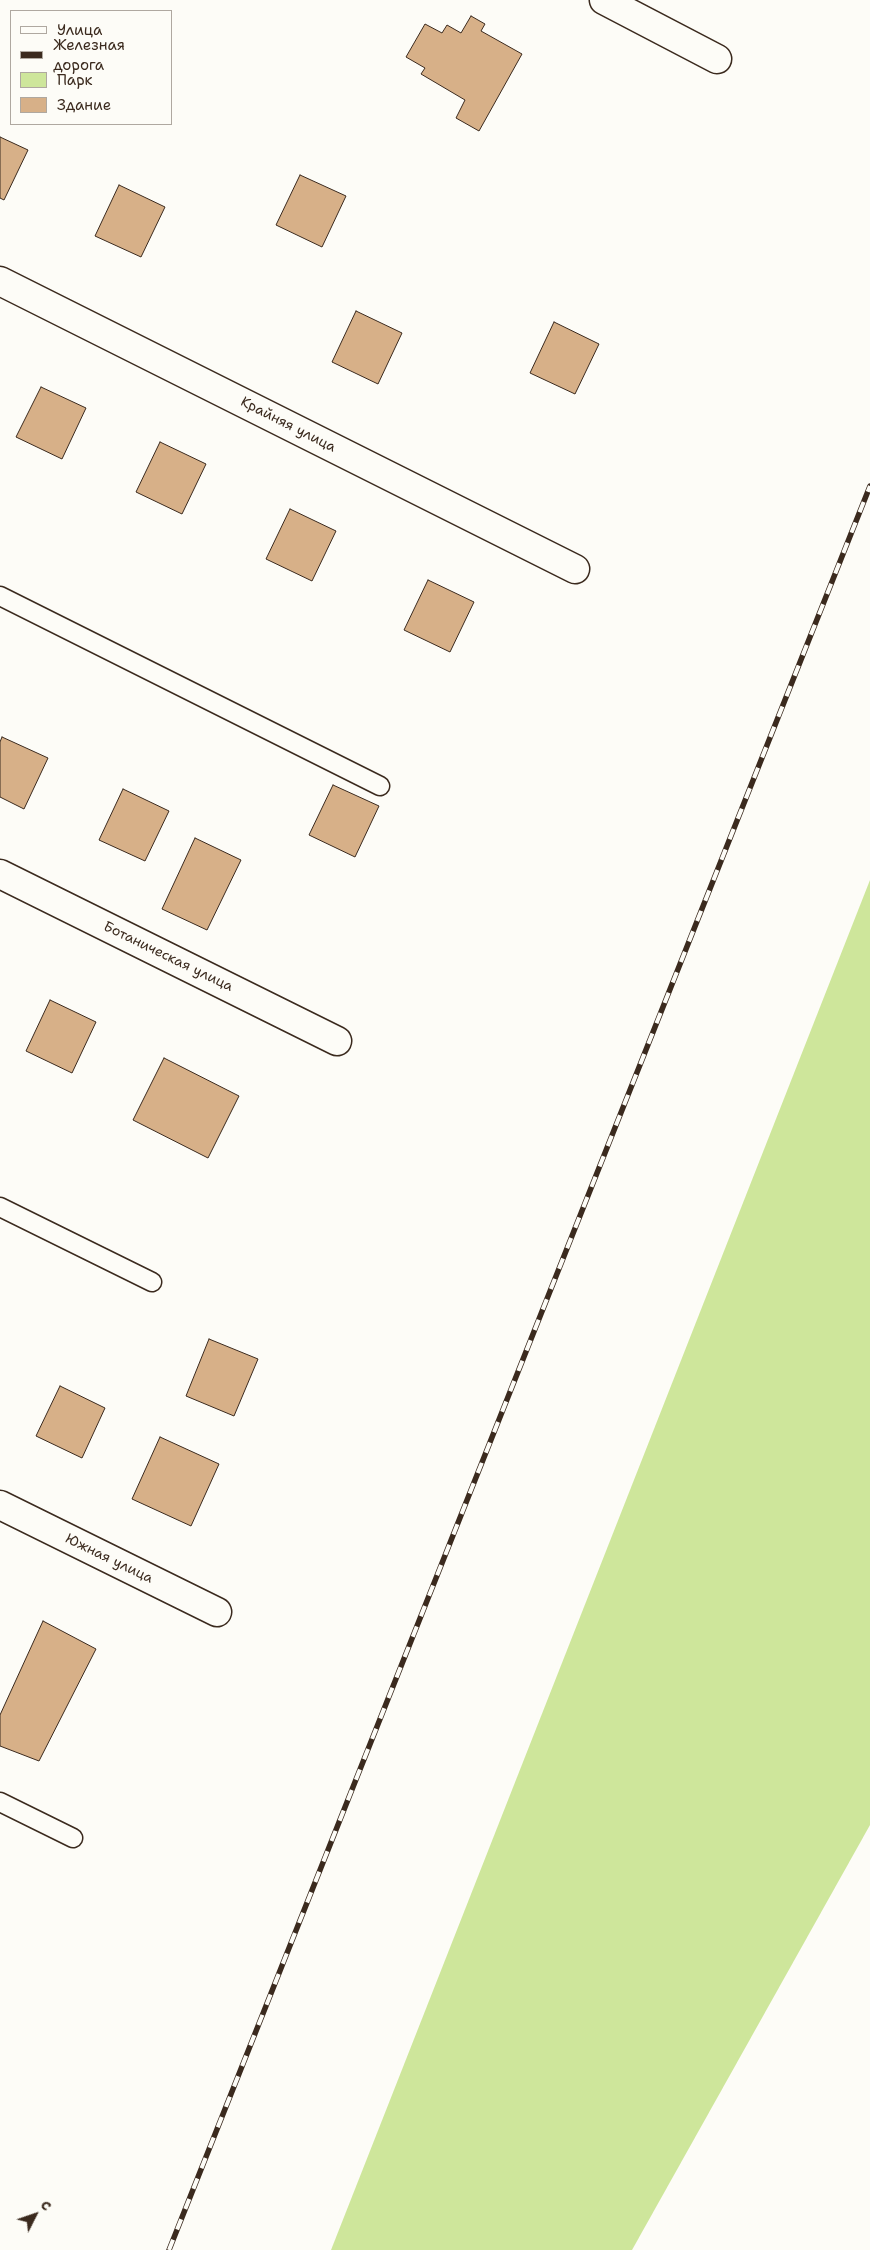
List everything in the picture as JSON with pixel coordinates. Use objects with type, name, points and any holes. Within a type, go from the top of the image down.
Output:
[{"type":"street","points":[[604,0],[717,59]]},
{"type":"street","name":"Крайняя улица","points":[[0,281],[575,569]]},
{"type":"street","name":"Ботаническая улица","points":[[0,874],[337,1041]]},
{"type":"street","name":"Южная улица","points":[[0,1505],[217,1612]]},
{"type":"lane","points":[[0,596],[380,786]]},
{"type":"lane","points":[[0,1207],[152,1282]]},
{"type":"lane","points":[[0,1802],[74,1838]]},
{"type":"green space","points":[[870,880],[870,1825],[632,2250],[331,2250]]},
{"type":"building","points":[[471,16],[485,24],[481,31],[522,54],[479,131],[456,118],[465,100],[421,74],[425,68],[406,57],[425,24],[442,33],[447,25],[461,33]]},
{"type":"building","points":[[0,137],[28,150],[4,200],[0,198]]},
{"type":"building","points":[[300,175],[346,196],[322,247],[276,225]]},
{"type":"building","points":[[119,185],[165,207],[141,257],[95,236]]},
{"type":"building","points":[[356,311],[402,333],[378,384],[332,362]]},
{"type":"building","points":[[554,322],[599,344],[575,394],[530,373]]},
{"type":"building","points":[[41,387],[86,408],[62,459],[16,437]]},
{"type":"building","points":[[160,442],[206,464],[182,514],[136,492]]},
{"type":"building","points":[[290,509],[336,531],[312,581],[266,559]]},
{"type":"building","points":[[428,580],[474,602],[450,652],[404,630]]},
{"type":"building","points":[[2,737],[48,758],[24,809],[0,797],[0,742]]},
{"type":"building","points":[[333,785],[379,806],[355,857],[309,835]]},
{"type":"building","points":[[123,789],[169,811],[145,861],[99,840]]},
{"type":"building","points":[[195,838],[241,860],[207,930],[162,909]]},
{"type":"building","points":[[50,1000],[96,1022],[72,1073],[26,1051]]},
{"type":"building","points":[[164,1058],[239,1096],[208,1158],[133,1120]]},
{"type":"building","points":[[209,1339],[258,1359],[234,1416],[186,1396]]},
{"type":"building","points":[[60,1386],[105,1408],[82,1458],[36,1436]]},
{"type":"building","points":[[160,1437],[219,1464],[191,1526],[132,1499]]},
{"type":"building","points":[[43,1621],[96,1649],[39,1761],[0,1746],[0,1715]]},
{"type":"railway","points":[[169,2250],[870,486]]}]
